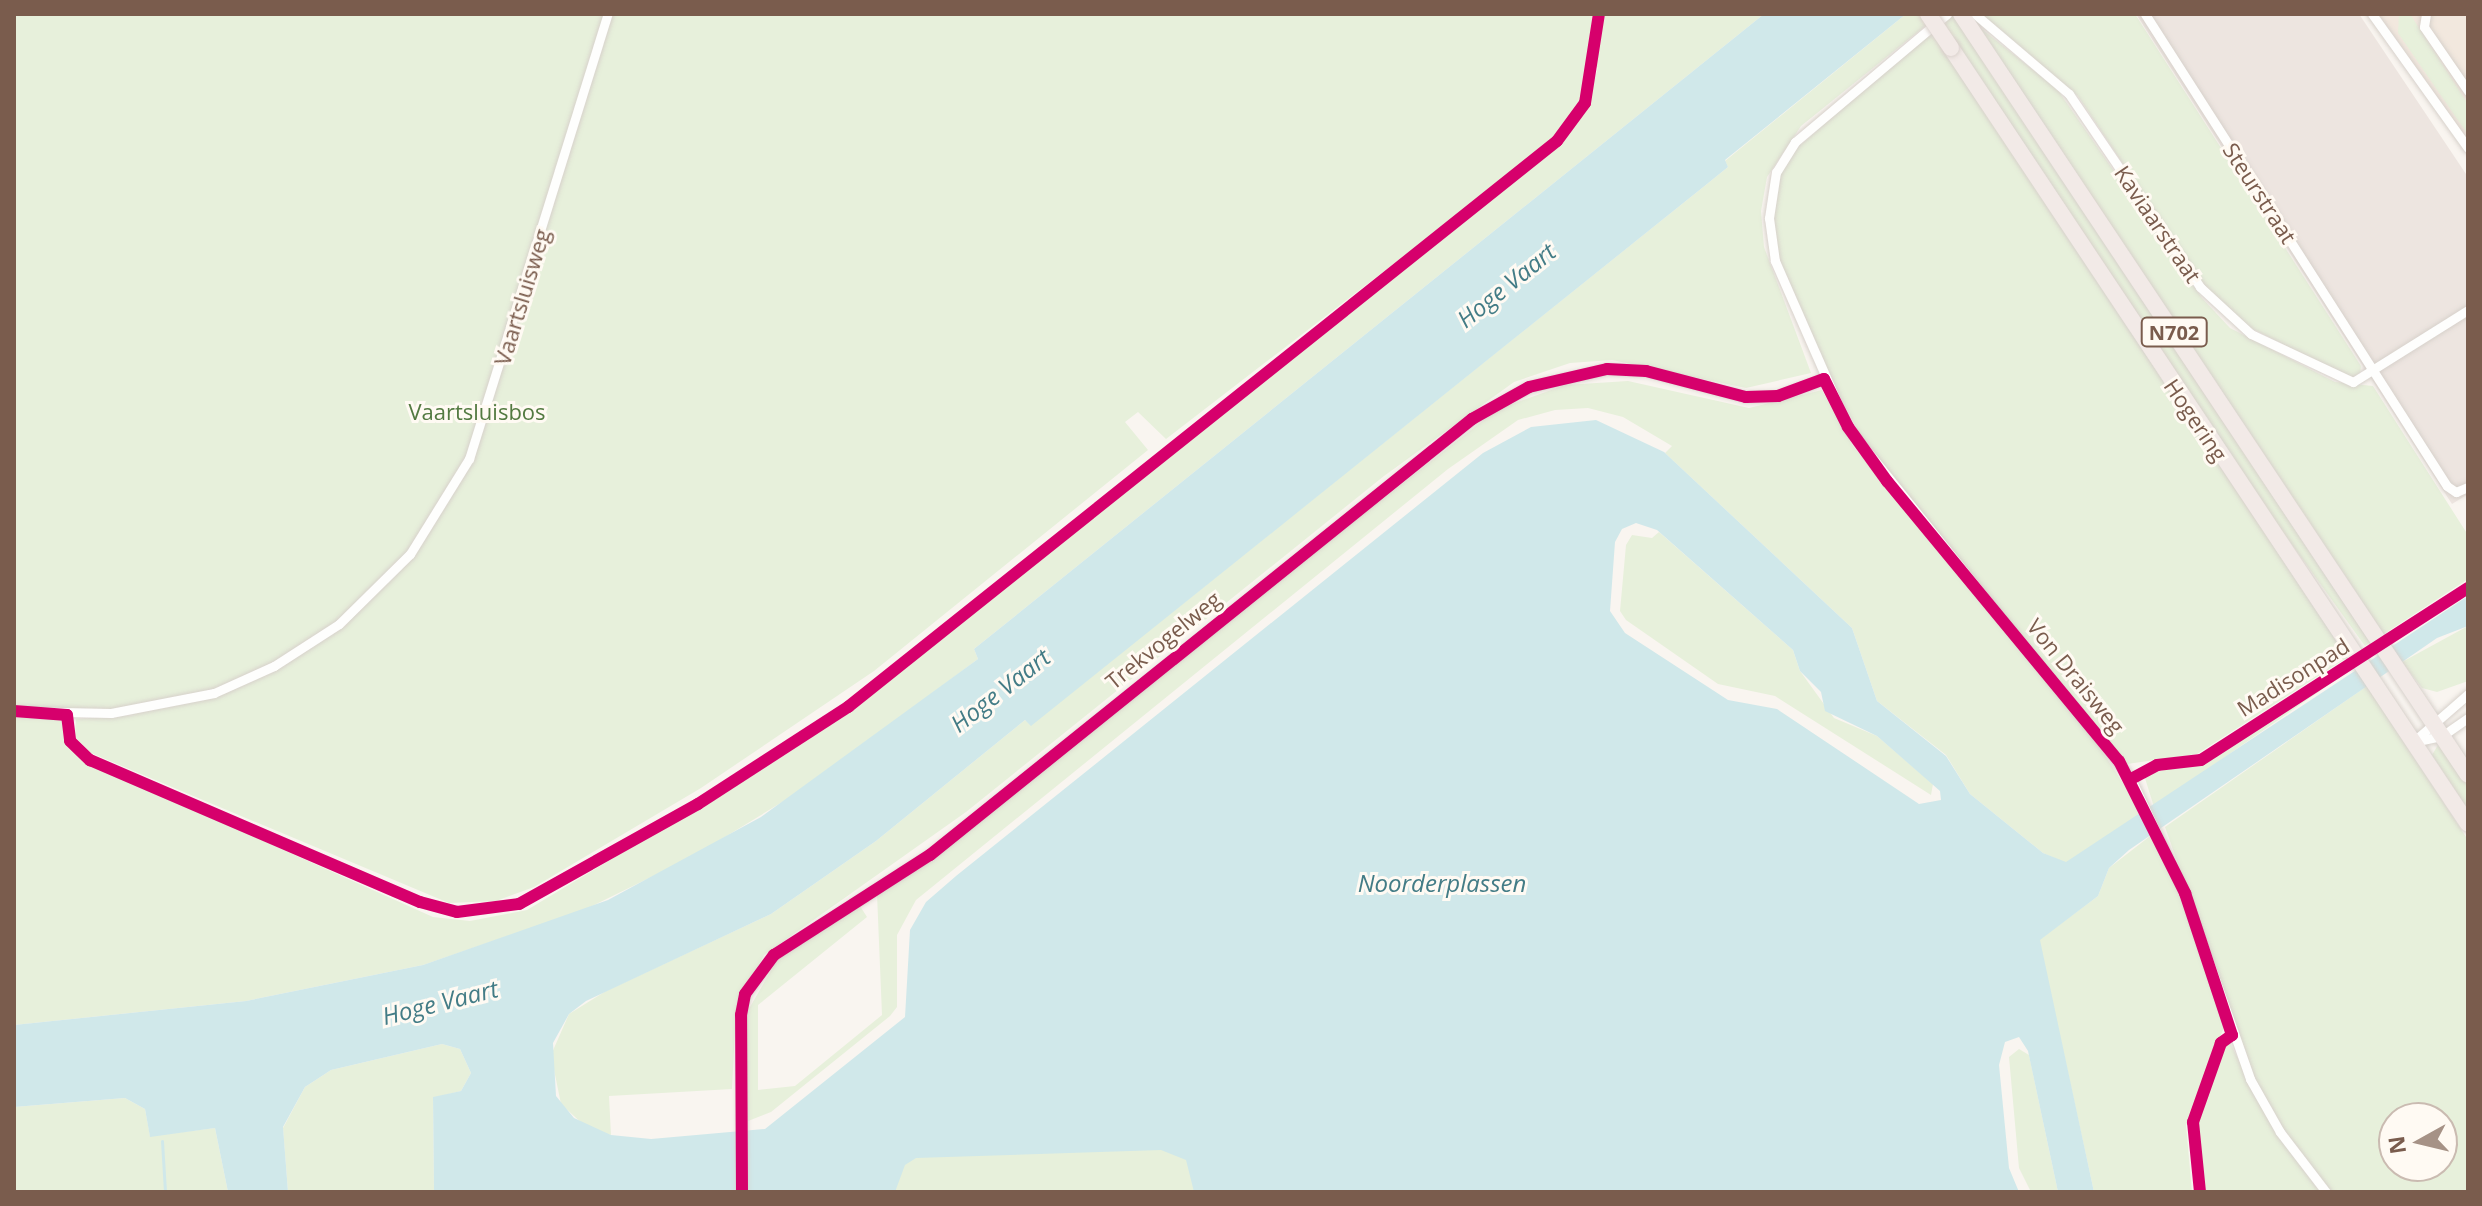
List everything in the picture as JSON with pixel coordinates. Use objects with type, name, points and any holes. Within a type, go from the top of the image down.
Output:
[{"type":"highway","name":"Hogering","points":[[1928,14],[2468,824]]},
{"type":"highway","name":"Hogering","points":[[1961,14],[1977,24],[2468,775]]},
{"type":"street","name":"Vaartsluisweg","points":[[14,711],[111,713],[214,693],[274,666],[339,624],[410,554],[469,459],[608,14]]},
{"type":"street","name":"Von Draisweg","points":[[1947,14],[1795,142],[1776,172],[1769,218],[1775,261],[1824,379],[1848,427],[1887,481],[2119,761],[2163,839],[2250,1079],[2280,1132],[2326,1192]]},
{"type":"street","name":"Steurstraat","points":[[2145,14],[2447,486],[2468,487]]},
{"type":"street","points":[[2372,14],[2382,21],[2468,148]]},
{"type":"street","points":[[2382,21],[2391,14]]},
{"type":"street","points":[[2426,14],[2424,27],[2468,91]]},
{"type":"street","name":"Kaviaarstraat","points":[[1977,24],[2069,94],[2222,314],[2342,379],[2353,382],[2374,373]]},
{"type":"street","points":[[2374,373],[2468,310]]},
{"type":"street","name":"Trekvogelweg","points":[[742,1189],[740,1126],[745,994],[774,955],[930,855],[1472,419],[1529,387],[1607,369],[1646,371],[1746,397],[1778,396],[1824,379]]},
{"type":"street","points":[[2413,742],[2437,729],[2468,694]]},
{"type":"street","points":[[2413,742],[2468,718]]},
{"type":"shaded area","points":[[2136,14],[2359,14],[2468,177],[2468,494],[2452,504]]},
{"type":"shaded area","points":[[2378,14],[2468,14],[2468,140]]},
{"type":"green space","name":"Vaartsluisbos","points":[[14,14],[1764,14],[974,649],[978,659],[802,790],[692,857],[584,910],[423,965],[246,1001],[14,1025],[14,717],[62,719],[67,743],[83,760],[433,917],[470,921],[527,910],[788,753],[968,618],[1561,141],[1588,105],[1598,67],[1590,71],[1573,118],[1540,151],[1166,439],[1138,412],[1125,422],[1148,450],[874,671],[701,788],[534,887],[496,901],[449,903],[91,753],[75,737],[76,719],[136,715],[14,708]]},
{"type":"green space","points":[[1906,14],[1940,14],[1801,126],[1767,177],[1761,211],[1764,247],[1811,373],[1746,388],[1612,360],[1570,363],[1514,382],[1384,476],[966,812],[764,955],[736,1010],[732,1089],[609,1096],[611,1135],[587,1128],[561,1104],[551,1055],[569,1014],[606,991],[771,914],[876,841],[1025,720],[1031,725],[1707,184],[1728,167],[1725,161]]},
{"type":"green space","points":[[1954,14],[2372,641],[2365,646],[2267,510],[1942,23]]},
{"type":"green space","points":[[1980,14],[2135,14],[2361,366],[2360,374],[2350,378],[2245,325],[2207,290],[2078,96]]},
{"type":"green space","points":[[2399,14],[2410,14],[2468,104],[2468,135],[2398,33]]},
{"type":"green space","points":[[1978,26],[2057,89],[2202,298],[2230,328],[2335,382],[2373,386],[2468,535],[2468,579],[2384,634]]},
{"type":"green space","points":[[1931,31],[2348,657],[2197,754],[2127,764],[1871,455],[1808,336],[1770,236],[1777,181],[1789,155]]},
{"type":"green space","points":[[1628,381],[1749,408],[1822,390],[1853,446],[2083,723],[2143,813],[2066,863],[2043,853],[1970,794],[1946,755],[1877,701],[1852,628],[1665,453],[1672,446],[1623,417],[1588,408],[1555,410],[1518,420],[1448,469],[916,900],[897,935],[897,1007],[890,1016],[771,1112],[748,1121],[746,1014],[777,960],[860,906],[867,917],[758,1005],[758,1090],[795,1086],[882,1015],[877,894],[1498,409],[1565,385]]},
{"type":"green space","points":[[1659,532],[1793,650],[1800,671],[1834,718],[1877,736],[1933,784],[1931,795],[1775,696],[1718,684],[1626,620],[1620,611],[1626,545],[1632,535],[1652,538]]},
{"type":"green space","points":[[2468,626],[2468,681],[2437,692],[2422,688],[2402,662]]},
{"type":"green space","points":[[2327,686],[2154,807],[2144,775],[2206,760]]},
{"type":"green space","points":[[2367,686],[2468,840],[2468,1192],[2330,1192],[2283,1130],[2253,1076],[2165,827]]},
{"type":"green space","points":[[2438,745],[2468,785],[2468,809],[2432,755]]},
{"type":"green space","points":[[2154,833],[2178,883],[2224,1027],[2186,1125],[2192,1192],[2094,1192],[2039,940],[2098,896],[2109,868]]},
{"type":"green space","points":[[2230,1043],[2277,1135],[2320,1192],[2203,1192],[2198,1125],[2211,1075],[2223,1045]]},
{"type":"green space","points":[[442,1044],[460,1049],[471,1073],[461,1091],[433,1098],[434,1192],[288,1192],[283,1128],[305,1087],[331,1070]]},
{"type":"green space","points":[[2019,1049],[2029,1055],[2058,1192],[2031,1192],[2019,1168],[2009,1057]]},
{"type":"green space","points":[[125,1098],[145,1109],[150,1136],[215,1128],[228,1192],[14,1192],[14,1107]]},
{"type":"green space","points":[[1198,1146],[1199,1192],[892,1192],[903,1156]]},
{"type":"water","name":"Noorderplassen","points":[[1764,14],[1906,14],[1725,160],[1728,167],[1031,726],[1025,720],[876,841],[771,914],[586,1001],[569,1014],[553,1043],[556,1096],[574,1118],[611,1135],[651,1139],[765,1129],[905,1017],[910,930],[926,902],[1483,453],[1531,427],[1596,420],[1664,452],[1852,628],[1877,701],[1946,756],[1970,794],[2043,853],[2066,862],[2468,596],[2468,626],[2437,638],[2129,850],[2109,868],[2098,896],[2040,940],[2094,1192],[2058,1192],[2028,1051],[2019,1037],[2005,1042],[1999,1065],[2009,1168],[2019,1192],[1194,1192],[1186,1160],[1161,1150],[916,1158],[905,1165],[895,1192],[434,1192],[433,1097],[461,1091],[471,1073],[460,1049],[442,1044],[331,1070],[305,1087],[283,1127],[288,1192],[228,1192],[215,1128],[150,1137],[145,1109],[125,1098],[14,1107],[14,1025],[246,1001],[423,965],[608,900],[761,817],[978,659],[974,649]],"holes":[[[1636,523],[1657,530],[1793,650],[1800,671],[1821,692],[1825,711],[1877,736],[1940,791],[1941,800],[1919,804],[1777,709],[1728,700],[1625,633],[1610,611],[1615,542],[1622,529]]]},
{"type":"waterway","points":[[162,1141],[165,1192]]},
{"type":"cycle path","points":[[14,711],[67,715],[70,741],[90,760],[420,902],[457,912],[519,904],[698,804],[848,707],[1557,141],[1585,103],[1599,14]]},
{"type":"cycle path","points":[[742,1192],[741,1015],[745,994],[774,955],[930,855],[1472,419],[1529,387],[1607,369],[1646,371],[1746,397],[1778,396],[1824,379],[1848,427],[1887,481],[2119,761],[2185,893],[2232,1035],[2221,1043],[2193,1122],[2200,1192]]},
{"type":"cycle path","name":"Madisonpad","points":[[2131,779],[2157,765],[2201,760],[2468,588]]},
{"type":"water label","name":"Hoge Vaart","points":[[1506,285]]},
{"type":"water label","name":"Hoge Vaart","points":[[1000,690]]},
{"type":"water label","name":"Hoge Vaart","points":[[440,1002]]}]
